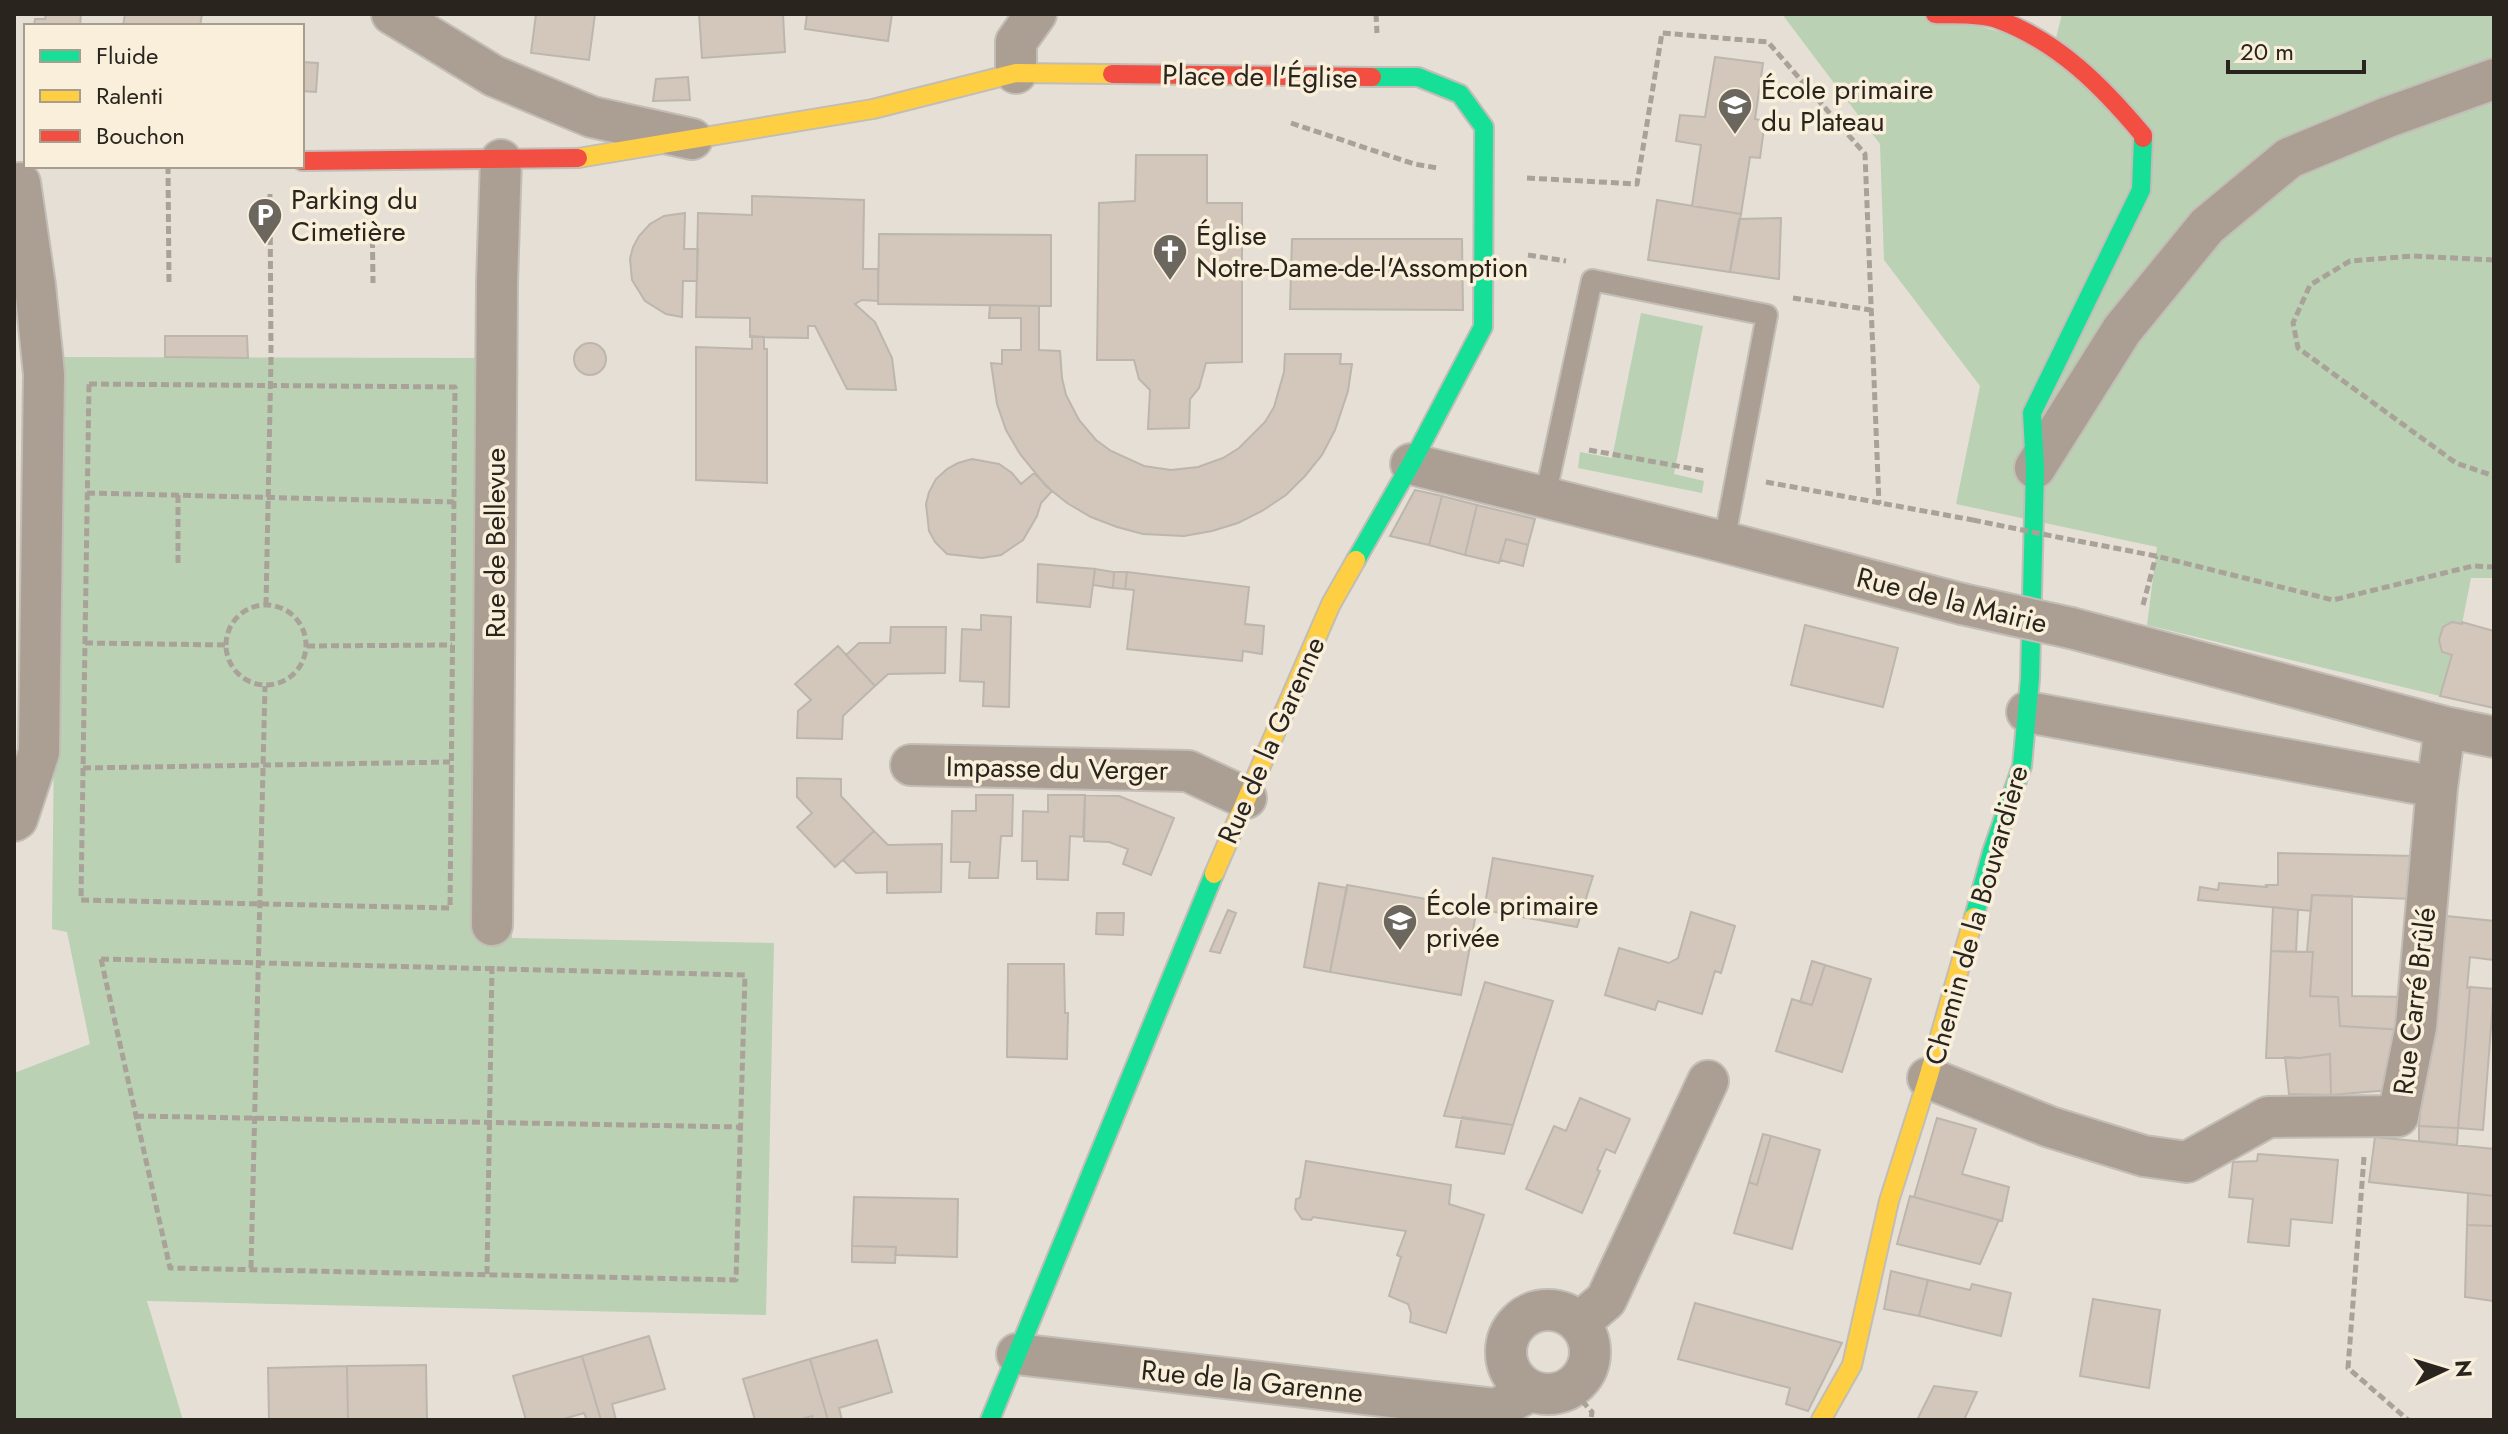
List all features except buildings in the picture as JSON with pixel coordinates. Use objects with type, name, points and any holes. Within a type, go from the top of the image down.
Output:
[{"type":"street","points":[[392,14],[494,76],[592,117],[694,139]]},
{"type":"street","points":[[304,161],[586,158],[873,109],[1016,73],[1016,42],[1036,14]]},
{"type":"street","name":"Chemin de la Bouvardière","points":[[1821,1420],[1852,1365],[1889,1201],[1928,1078],[1992,852],[2022,766],[2027,712],[2035,468],[2032,413],[2141,190],[2143,135],[2106,91],[2054,47],[1995,18],[1935,14]]},
{"type":"street","name":"Place de l'Église","points":[[1016,73],[1418,77],[1460,94],[1484,127]]},
{"type":"street","points":[[2035,468],[2122,330],[2207,226],[2289,158],[2388,117],[2494,79]]},
{"type":"street","name":"Rue de la Garenne","points":[[990,1420],[1246,798],[1331,604],[1411,464],[1483,327],[1484,127]]},
{"type":"street","name":"Rue de Bellevue","points":[[492,925],[497,282],[501,160]]},
{"type":"street","points":[[14,821],[39,752],[44,374],[29,177]]},
{"type":"street","name":"Rue de la Mairie","points":[[1411,464],[2494,737]]},
{"type":"street","points":[[2027,712],[2437,787]]},
{"type":"street","name":"Rue Carré Brûlé","points":[[1928,1078],[2050,1127],[2144,1156],[2187,1162],[2268,1117],[2398,1116],[2416,1026],[2445,727]]},
{"type":"street","name":"Impasse du Verger","points":[[911,765],[1188,771],[1246,798]]},
{"type":"street","points":[[1579,1323],[1606,1300],[1708,1081]]},
{"type":"street","points":[[1555,1310],[1579,1323],[1590,1346],[1581,1404],[1558,1394],[1544,1395],[1531,1391],[1511,1374],[1506,1347],[1510,1334],[1528,1315],[1555,1310]]},
{"type":"street","name":"Rue de la Garenne","points":[[1017,1354],[1496,1409],[1531,1391]]},
{"type":"lane","points":[[1545,497],[1592,280],[1767,315],[1724,542]]},
{"type":"path","points":[[1376,14],[1377,30]]},
{"type":"path","points":[[1288,122],[1414,164],[1484,176],[1637,184],[1662,33],[1768,42],[1865,154],[1879,504]]},
{"type":"path","points":[[371,161],[373,283]]},
{"type":"path","points":[[168,168],[169,285]]},
{"type":"path","points":[[266,605],[271,385],[270,181]]},
{"type":"path","points":[[2494,260],[2413,256],[2350,261],[2310,285],[2293,323],[2298,348],[2456,463],[2494,476]]},
{"type":"path","points":[[89,384],[271,385],[455,387],[450,908],[81,900],[89,384]]},
{"type":"path","points":[[87,493],[454,502]]},
{"type":"path","points":[[178,495],[178,566]]},
{"type":"path","points":[[1973,520],[2156,556],[2333,600],[2473,566],[2494,567]]},
{"type":"path","points":[[2141,615],[2156,556]]},
{"type":"path","points":[[266,605],[290,613],[299,622],[307,646],[299,670],[278,684],[265,686],[253,684],[233,669],[226,645],[234,621],[254,606],[266,605]]},
{"type":"path","points":[[85,643],[226,645]]},
{"type":"path","points":[[307,646],[452,645]]},
{"type":"path","points":[[251,1268],[265,686]]},
{"type":"path","points":[[83,768],[451,762]]},
{"type":"path","points":[[487,1274],[492,925]]},
{"type":"path","points":[[101,959],[257,963],[745,975],[736,1280],[170,1268],[101,959]]},
{"type":"path","points":[[136,1116],[740,1127]]},
{"type":"path","points":[[2367,1116],[2348,1368],[2408,1420]]},
{"type":"green space","points":[[1782,14],[1933,14],[2054,46],[2062,14],[2494,14],[2494,578],[2471,578],[2462,624],[2452,622],[2443,627],[2439,640],[2442,652],[2452,655],[2440,696],[2147,625],[2157,547],[1956,504],[1980,386],[1884,260],[1880,144]]},
{"type":"green space","points":[[1641,313],[1703,326],[1674,474],[1704,481],[1702,493],[1578,468],[1580,452],[1612,458]]},
{"type":"green space","points":[[58,357],[487,358],[512,938],[774,943],[766,1315],[147,1301],[183,1420],[14,1420],[14,1073],[90,1044],[67,932],[52,929]]},
{"type":"traffic: fast","points":[[1356,560],[1483,327],[1484,127],[1460,94],[1418,77],[1372,77]]},
{"type":"traffic: fast","points":[[1974,917],[1992,852],[2022,766],[2030,679],[2035,468],[2032,413],[2141,190],[2143,138]]},
{"type":"traffic: fast","points":[[990,1420],[1214,874]]},
{"type":"traffic: slow","points":[[578,158],[873,109],[1016,73],[1112,74]]},
{"type":"traffic: slow","points":[[1214,874],[1331,604],[1356,560]]},
{"type":"traffic: slow","points":[[1821,1420],[1852,1365],[1889,1201],[1974,917]]},
{"type":"traffic: jam","points":[[1935,14],[1990,17],[2040,40],[2095,83],[2143,138]]},
{"type":"traffic: jam","points":[[1112,74],[1372,77]]},
{"type":"traffic: jam","points":[[304,161],[578,158]]},
{"type":"place","name":"École primaire du Plateau","points":[[1735,136]]},
{"type":"place","name":"Parking du Cimetière","points":[[265,246]]},
{"type":"place","name":"Église Notre-Dame-de-l'Assomption","points":[[1170,282]]},
{"type":"place","name":"École primaire privée","points":[[1400,952]]}]
